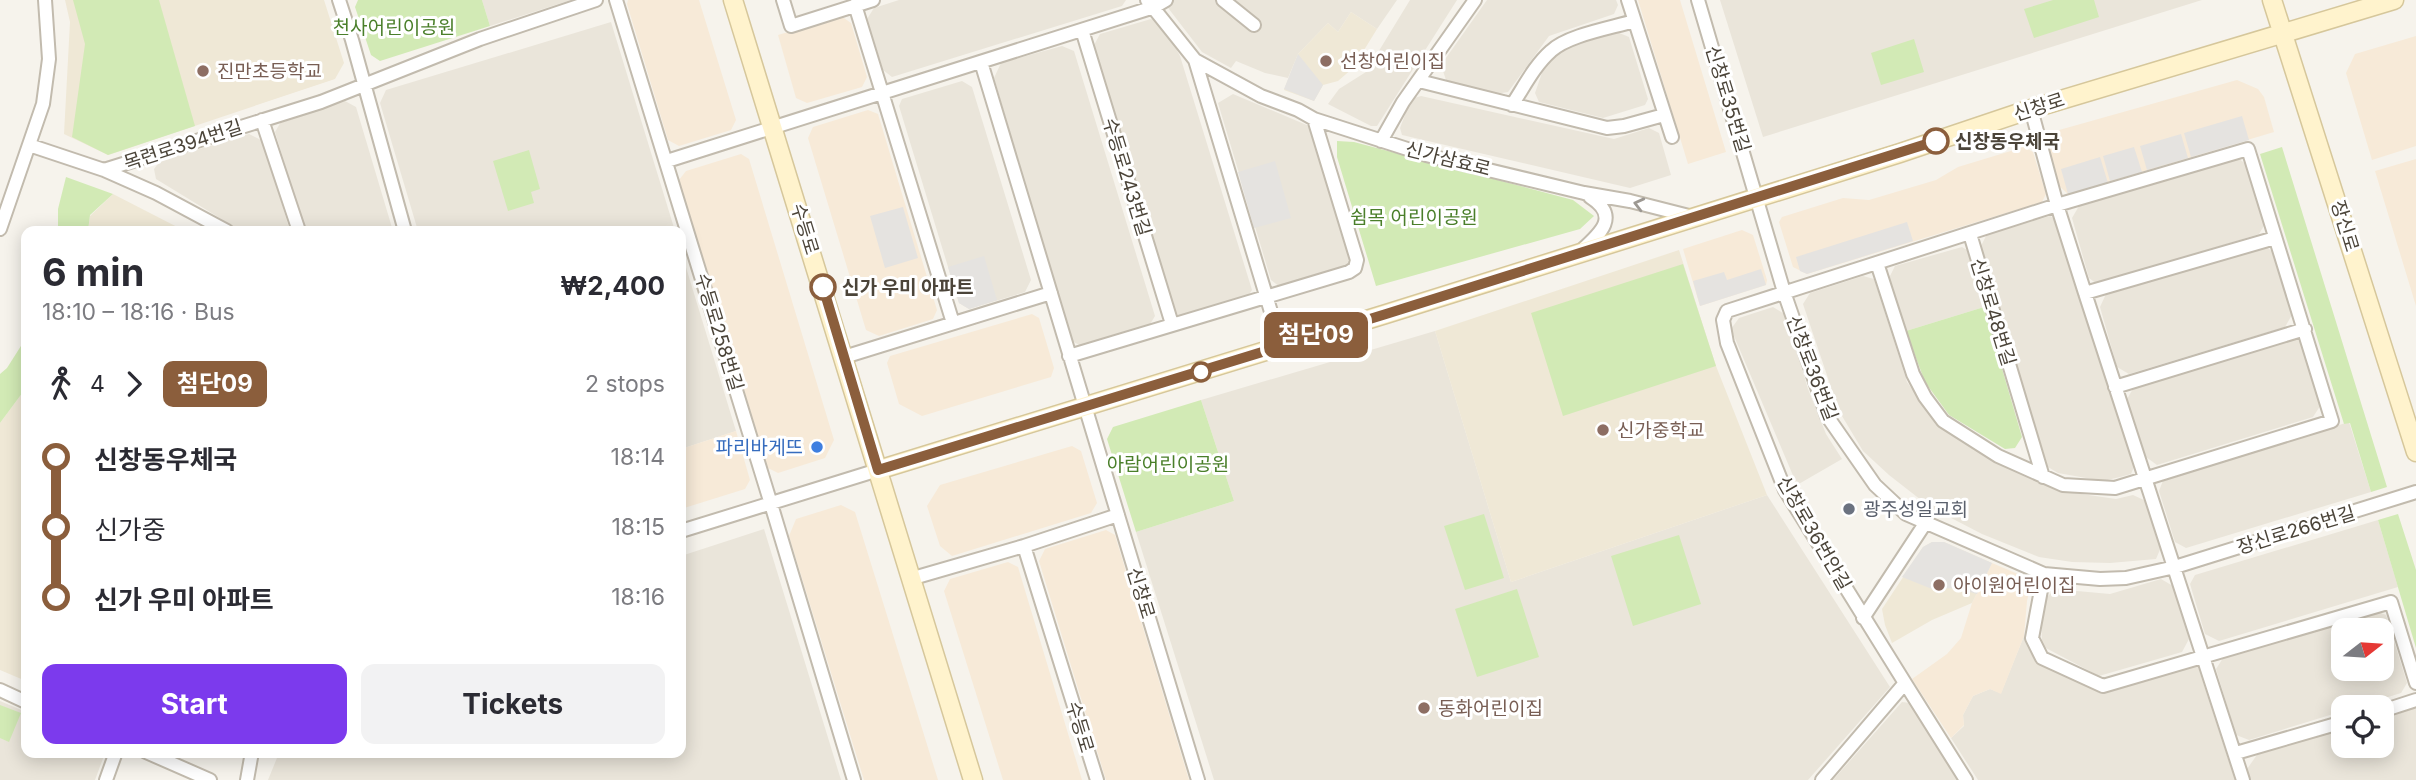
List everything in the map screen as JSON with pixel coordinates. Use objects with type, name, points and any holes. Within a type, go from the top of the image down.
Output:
[{"type":"main road","name":"수등로","points":[[733,0],[973,780]]},
{"type":"main road","name":"장신로","points":[[2273,0],[2416,452]]},
{"type":"main road","name":"신창로","points":[[878,470],[1386,314],[2031,109],[2395,0]]},
{"type":"street","points":[[0,229],[43,104],[49,59],[45,0]]},
{"type":"street","points":[[339,0],[404,226]]},
{"type":"street","name":"목련로394번길","points":[[104,170],[321,102],[480,39],[596,0]]},
{"type":"street","name":"수등로258번길","points":[[616,0],[854,780]]},
{"type":"street","points":[[783,0],[791,26],[873,0]]},
{"type":"street","points":[[667,161],[1082,30],[1166,0]]},
{"type":"street","points":[[1223,0],[1254,25]]},
{"type":"street","points":[[1381,141],[1403,102],[1475,0]]},
{"type":"street","points":[[1628,0],[1672,137]]},
{"type":"street","name":"신창로35번길","points":[[1698,0],[1758,197]]},
{"type":"street","name":"신가삼효로","points":[[1150,4],[1195,60],[1281,345]]},
{"type":"street","points":[[855,5],[953,323]]},
{"type":"street","points":[[1513,105],[1551,50],[1563,42],[1634,21]]},
{"type":"street","name":"수등로243번길","points":[[1082,30],[1172,324]]},
{"type":"street","name":"신가삼효로","points":[[1195,60],[1261,96],[1314,119],[1381,141],[1426,155],[1584,194],[1630,201],[1693,217]]},
{"type":"street","points":[[981,62],[1085,407]]},
{"type":"street","points":[[1419,81],[1607,128],[1664,115]]},
{"type":"street","points":[[2031,109],[2057,205],[2243,780]]},
{"type":"street","points":[[1069,356],[1355,268],[1357,260],[1314,119]]},
{"type":"street","name":"목련로394번길","points":[[262,120],[297,226]]},
{"type":"street","name":"목련로394번길","points":[[29,145],[104,170],[156,192],[218,226]]},
{"type":"street","name":"신창로48번길","points":[[1877,263],[1913,374],[1943,421],[1998,456],[2043,477],[2063,485],[2115,488],[2144,480],[2332,421],[2248,149],[1969,234],[2043,477]]},
{"type":"street","points":[[1581,251],[1603,230],[1605,222],[1605,212],[1601,204],[1584,194]]},
{"type":"street","name":"신창로36번길","points":[[1758,197],[1802,350],[1827,416],[1875,485],[1906,514],[2044,574],[2100,579],[2126,578],[2175,567]]},
{"type":"street","name":"신창로36번길","points":[[1784,292],[1969,234]]},
{"type":"street","points":[[2085,293],[2275,238]]},
{"type":"street","name":"신창로36번안길","points":[[1784,292],[1727,311],[1723,330],[1785,490],[1966,780]]},
{"type":"street","points":[[844,357],[1051,293]]},
{"type":"street","points":[[2115,387],[2305,329]]},
{"type":"street","name":"신창로","points":[[1085,407],[1198,780]]},
{"type":"street","points":[[686,529],[878,470]]},
{"type":"street","name":"장신로266번길","points":[[2175,567],[2416,492]]},
{"type":"street","points":[[910,579],[1118,515]]},
{"type":"street","points":[[1863,618],[1926,522]]},
{"type":"street","name":"수등로","points":[[1024,546],[1097,780]]},
{"type":"street","points":[[2044,574],[2032,638],[2042,658],[2104,686],[2391,603],[2416,683]]},
{"type":"street","points":[[1822,780],[1905,683]]},
{"type":"street","points":[[0,691],[21,700]]},
{"type":"street","points":[[2394,707],[2416,701]]},
{"type":"street","points":[[2235,753],[2331,725]]},
{"type":"street","points":[[106,780],[114,758]]},
{"type":"street","points":[[160,758],[210,780]]},
{"type":"street","points":[[247,780],[251,758]]},
{"type":"shaded area","name":"진만초등학교","points":[[65,0],[324,0],[344,63],[335,79],[108,155],[64,134],[70,22]]},
{"type":"shaded area","points":[[482,0],[571,0],[490,26]]},
{"type":"shaded area","points":[[628,0],[699,0],[736,120],[731,130],[679,146],[668,140]]},
{"type":"shaded area","points":[[899,0],[1126,0],[1122,6],[892,77],[883,70],[867,19],[874,8]]},
{"type":"shaded area","points":[[1162,0],[1397,0],[1377,29],[1351,12],[1338,32],[1328,23],[1298,54],[1288,78],[1265,73],[1236,61],[1231,68],[1202,52]]},
{"type":"shaded area","points":[[1410,0],[1457,0],[1377,126],[1371,126],[1328,104],[1339,89],[1366,72]]},
{"type":"shaded area","points":[[1487,0],[1616,0],[1618,5],[1614,14],[1549,36],[1508,92],[1496,94],[1446,80],[1441,65]]},
{"type":"shaded area","points":[[1638,0],[1680,0],[1726,152],[1688,164]]},
{"type":"shaded area","points":[[1720,0],[2202,0],[1763,137]]},
{"type":"shaded area","name":"선창어린이집","points":[[1351,12],[1377,29],[1353,68],[1338,81],[1323,85],[1314,101],[1284,90],[1298,54],[1328,23],[1338,32]]},
{"type":"shaded area","points":[[841,16],[851,23],[867,77],[862,87],[807,103],[796,98],[778,35]]},
{"type":"shaded area","points":[[1151,19],[1161,22],[1180,56],[1252,290],[1246,299],[1183,318],[1172,313],[1093,47],[1100,34]]},
{"type":"shaded area","points":[[611,22],[673,226],[417,226],[380,103],[386,90]]},
{"type":"shaded area","points":[[1617,32],[1629,37],[1648,99],[1645,105],[1603,118],[1539,102],[1535,93],[1544,67],[1555,52]]},
{"type":"shaded area","points":[[2416,36],[2416,146],[2372,160],[2346,73],[2355,54]]},
{"type":"shaded area","points":[[1062,46],[1074,51],[1155,316],[1149,326],[1081,346],[1072,341],[994,78],[1001,63]]},
{"type":"shaded area","points":[[1298,54],[1323,85],[1314,101],[1284,89]]},
{"type":"shaded area","points":[[2237,80],[2258,89],[2264,97],[2274,132],[2068,194],[2057,184],[2046,146],[2052,132]]},
{"type":"shaded area","points":[[962,81],[972,87],[1031,280],[1025,292],[969,309],[959,303],[899,106],[902,99]]},
{"type":"shaded area","points":[[1233,94],[1309,126],[1350,259],[1346,267],[1280,287],[1271,280],[1218,103]]},
{"type":"shaded area","points":[[1421,96],[1614,139],[1649,128],[1659,133],[1671,175],[1630,188],[1402,135],[1400,128],[1411,99]]},
{"type":"shaded area","points":[[345,101],[356,107],[392,226],[303,226],[275,132],[282,120]]},
{"type":"shaded area","points":[[868,110],[878,114],[937,310],[933,319],[879,336],[866,330],[808,138],[813,127]]},
{"type":"shaded area","points":[[2242,116],[2249,140],[2191,157],[2184,133]]},
{"type":"shaded area","points":[[249,134],[263,141],[288,226],[233,226],[156,179],[154,169],[160,161]]},
{"type":"shaded area","points":[[2181,134],[2188,158],[2147,170],[2140,146]]},
{"type":"shaded area","points":[[2024,147],[2033,152],[2046,194],[2042,202],[1807,274],[1793,267],[1779,222],[1782,217],[1843,198],[1869,200],[1936,180],[1958,167]]},
{"type":"shaded area","points":[[2134,147],[2142,172],[2110,181],[2103,156]]},
{"type":"shaded area","points":[[741,154],[749,159],[834,440],[825,458],[778,473],[768,468],[679,180],[686,171]]},
{"type":"shaded area","points":[[2100,157],[2108,183],[2068,194],[2061,169]]},
{"type":"shaded area","points":[[2238,158],[2247,165],[2265,224],[2259,234],[2097,284],[2089,278],[2072,218],[2079,206]]},
{"type":"shaded area","points":[[2416,159],[2416,306],[2375,171]]},
{"type":"shaded area","points":[[1275,161],[1291,218],[1254,228],[1238,172]]},
{"type":"shaded area","points":[[113,194],[175,226],[89,226],[90,216]]},
{"type":"shaded area","points":[[903,207],[918,258],[885,268],[870,216]]},
{"type":"shaded area","points":[[2050,216],[2058,221],[2134,467],[2131,474],[2103,481],[2058,473],[2048,467],[1980,248],[1987,234]]},
{"type":"shaded area","points":[[1907,222],[1913,241],[1807,274],[1800,271],[1796,257]]},
{"type":"shaded area","points":[[1742,230],[1753,235],[1767,280],[1766,285],[1700,306],[1683,249]]},
{"type":"shaded area","points":[[1962,247],[1967,250],[1984,307],[1906,331],[1889,278],[1895,266]]},
{"type":"shaded area","points":[[2266,247],[2275,253],[2293,313],[2285,327],[2129,374],[2117,367],[2100,307],[2106,294]]},
{"type":"shaded area","name":"신가중학교","points":[[1679,250],[1716,366],[1767,495],[1511,582],[1435,331]]},
{"type":"shaded area","points":[[984,256],[997,300],[969,309],[959,303],[948,267]]},
{"type":"shaded area","points":[[686,267],[736,431],[686,447]]},
{"type":"shaded area","points":[[1761,269],[1766,285],[1700,306],[1693,281],[1724,272],[1727,280]]},
{"type":"shaded area","points":[[1863,276],[1874,279],[1907,382],[1925,407],[1943,425],[1972,447],[2061,491],[2116,499],[2133,495],[2146,501],[2162,545],[2156,559],[2110,563],[2072,562],[2039,557],[1982,534],[1930,507],[1863,451],[1839,411],[1803,304],[1810,293]]},
{"type":"shaded area","points":[[1773,307],[1786,315],[1808,389],[1826,434],[1842,459],[1797,485],[1731,329],[1739,318]]},
{"type":"shaded area","points":[[1032,314],[1039,318],[1054,368],[1051,377],[922,416],[899,404],[887,363],[890,356]]},
{"type":"shaded area","points":[[1435,331],[1511,582],[1767,495],[1890,687],[1808,780],[1214,780],[1136,532],[1234,501],[1201,400]]},
{"type":"shaded area","points":[[2296,339],[2304,344],[2322,403],[2313,417],[2157,465],[2146,457],[2127,399],[2134,387]]},
{"type":"shaded area","points":[[21,395],[21,679],[0,670],[0,423]]},
{"type":"shaded area","points":[[2349,422],[2371,492],[2186,548],[2175,542],[2159,491],[2164,478]]},
{"type":"shaded area","points":[[736,431],[750,480],[745,489],[686,507],[686,447]]},
{"type":"shaded area","points":[[1072,446],[1081,451],[1097,503],[1091,513],[952,556],[940,546],[927,506],[940,485]]},
{"type":"shaded area","points":[[841,505],[855,512],[938,780],[864,780],[789,536],[796,519]]},
{"type":"shaded area","points":[[2378,520],[2398,587],[2219,641],[2205,634],[2190,584],[2195,575]]},
{"type":"shaded area","points":[[764,529],[841,780],[268,780],[277,758],[686,758],[686,554]]},
{"type":"shaded area","points":[[1106,530],[1115,535],[1189,780],[1106,780],[1039,561],[1045,549]]},
{"type":"shaded area","name":"아이원어린이집","points":[[1932,542],[1944,542],[1992,563],[1972,603],[1932,620],[1892,643],[1882,609],[1923,547]]},
{"type":"shaded area","points":[[1932,542],[1944,542],[1992,563],[1977,594],[1955,588],[1932,589],[1902,577],[1923,547]]},
{"type":"shaded area","points":[[1008,562],[1018,567],[1082,780],[1003,780],[944,591],[950,579]]},
{"type":"shaded area","points":[[1992,563],[2032,580],[2024,636],[2001,694],[1990,689],[1973,696],[1963,715],[1964,725],[1951,738],[1912,679],[1947,654],[1961,638],[1972,603]]},
{"type":"shaded area","points":[[2161,579],[2173,586],[2189,639],[2182,652],[2099,676],[2042,646],[2041,615],[2046,598],[2055,589],[2110,594]]},
{"type":"shaded area","points":[[2376,611],[2387,618],[2352,618]]},
{"type":"shaded area","points":[[2331,624],[2331,681],[2394,681],[2394,641],[2407,683],[2401,693],[2394,695],[2331,695],[2331,715],[2249,740],[2236,735],[2216,669],[2225,655]]},
{"type":"shaded area","points":[[2024,636],[2029,644],[2103,692],[2194,664],[2198,667],[2235,780],[1978,780],[1951,738],[1964,726],[1963,715],[1973,696],[1990,689],[2001,693]]},
{"type":"shaded area","points":[[0,701],[21,710],[21,758],[103,758],[95,780],[0,780]]},
{"type":"shaded area","points":[[1902,702],[1910,703],[1958,780],[1833,780]]},
{"type":"shaded area","points":[[2411,707],[2416,709],[2416,780],[2251,780],[2247,769],[2259,752],[2331,731],[2331,758],[2394,758],[2394,712]]},
{"type":"green space","points":[[73,0],[159,0],[195,126],[108,155],[72,137],[85,44]]},
{"type":"green space","name":"천사어린이공원","points":[[358,0],[482,0],[490,26],[380,61],[371,55],[355,7]]},
{"type":"green space","points":[[2053,0],[2094,0],[2099,17],[2034,38],[2024,9]]},
{"type":"green space","points":[[1914,39],[1924,72],[1881,85],[1871,53]]},
{"type":"green space","name":"쉼목 어린이공원","points":[[1337,141],[1354,142],[1573,200],[1594,216],[1580,229],[1376,286],[1337,157]]},
{"type":"green space","points":[[2282,147],[2387,487],[2371,492],[2350,423],[2344,424],[2260,154]]},
{"type":"green space","points":[[529,150],[540,189],[531,192],[534,203],[508,211],[493,161]]},
{"type":"green space","points":[[66,177],[113,194],[90,215],[89,226],[58,226],[58,209]]},
{"type":"green space","points":[[1683,264],[1716,366],[1563,416],[1531,313]]},
{"type":"green space","points":[[1984,307],[2022,437],[2015,448],[2005,449],[1949,415],[1925,382],[1906,331]]},
{"type":"green space","points":[[21,346],[21,395],[0,423],[0,374]]},
{"type":"green space","name":"아람어린이공원","points":[[1201,400],[1234,501],[1136,532],[1107,439],[1113,427]]},
{"type":"green space","points":[[1484,514],[1504,578],[1465,590],[1444,526]]},
{"type":"green space","points":[[2398,514],[2416,570],[2416,648],[2378,520]]},
{"type":"green space","points":[[1679,535],[1701,604],[1633,626],[1611,556]]},
{"type":"green space","points":[[1517,589],[1539,657],[1477,677],[1455,609]]},
{"type":"green space","points":[[0,705],[21,713],[9,742],[0,738]]},
{"type":"bus line","name":"첨단09","points":[[823,287],[878,470],[1936,141]]},
{"type":"place","name":"선창어린이집","points":[[1326,61]]},
{"type":"place","name":"진만초등학교","points":[[203,71]]},
{"type":"place","name":"신창동우체국","points":[[1936,141]]},
{"type":"place","name":"신가 우미 아파트","points":[[823,287]]},
{"type":"place","name":"신가중학교","points":[[1603,430]]},
{"type":"place","name":"파리바게뜨","points":[[817,447]]},
{"type":"place","name":"광주성일교회","points":[[1849,509]]},
{"type":"place","name":"아이원어린이집","points":[[1939,585]]},
{"type":"place","name":"동화어린이집","points":[[1424,708]]}]
